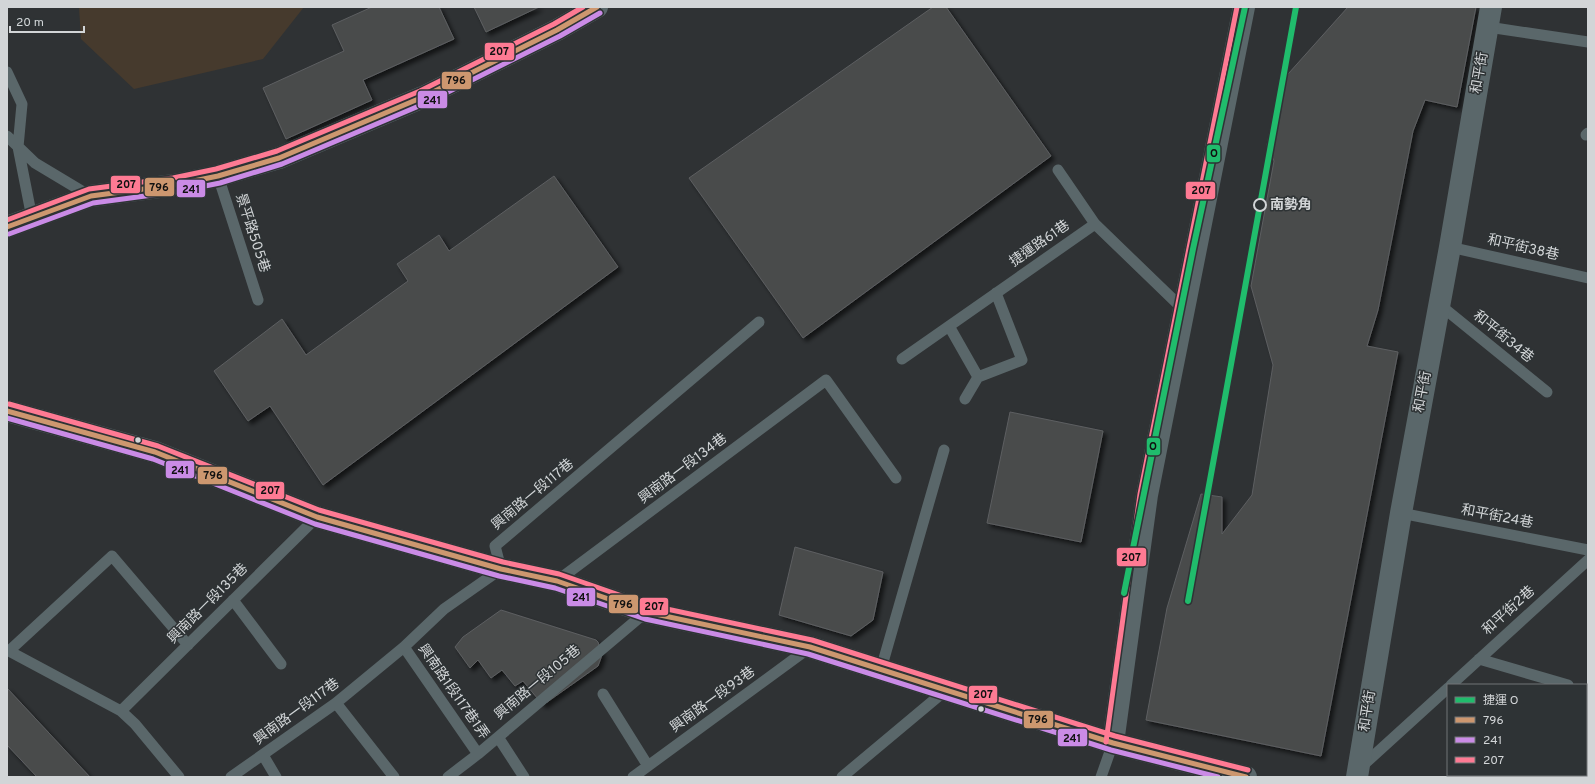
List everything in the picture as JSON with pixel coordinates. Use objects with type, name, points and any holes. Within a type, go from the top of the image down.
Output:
[{"type":"street","points":[[7,228],[91,196],[174,185],[218,176],[279,158],[423,97],[557,30],[597,7]]},
{"type":"street","points":[[1113,743],[1147,495],[1244,7]]},
{"type":"street","name":"和平街","points":[[1358,773],[1401,513],[1440,305],[1490,17]]},
{"type":"street","points":[[7,411],[155,452],[317,517],[501,569],[557,581],[646,612],[810,647],[1113,743],[1246,777]]},
{"type":"lane","points":[[1490,17],[1588,42]]},
{"type":"lane","points":[[7,72],[22,104],[18,147],[32,218]]},
{"type":"lane","points":[[7,136],[35,163],[91,196]]},
{"type":"lane","points":[[1058,170],[1095,224],[1184,310]]},
{"type":"lane","name":"景平路505巷","points":[[218,176],[258,300]]},
{"type":"lane","name":"捷運路61巷","points":[[902,359],[1095,224]]},
{"type":"lane","name":"和平街38巷","points":[[1450,247],[1588,278]]},
{"type":"lane","points":[[965,399],[978,377],[1022,360],[996,293]]},
{"type":"lane","name":"和平街34巷","points":[[1440,305],[1547,392]]},
{"type":"lane","name":"興南路一段117巷","points":[[231,777],[336,703],[404,647],[444,608],[501,569],[495,546],[759,322]]},
{"type":"lane","points":[[949,326],[978,377]]},
{"type":"lane","name":"興南路一段134巷","points":[[557,581],[826,380],[896,478]]},
{"type":"lane","points":[[882,669],[944,450]]},
{"type":"lane","name":"和平街24巷","points":[[1401,513],[1588,550]]},
{"type":"lane","name":"興南路一段135巷","points":[[121,711],[317,517]]},
{"type":"lane","points":[[179,777],[135,724],[121,711],[8,651],[112,556],[188,645]]},
{"type":"lane","name":"和平街2巷","points":[[1452,684],[1588,560]]},
{"type":"lane","points":[[233,600],[280,664]]},
{"type":"lane","name":"興南路一段105巷","points":[[448,777],[478,754],[646,612]]},
{"type":"lane","name":"興南路1段117巷1弄","points":[[404,647],[478,754]]},
{"type":"lane","name":"興南路一段93巷","points":[[633,777],[810,647]]},
{"type":"lane","points":[[1479,659],[1565,684]]},
{"type":"lane","points":[[1358,773],[1447,689]]},
{"type":"lane","points":[[842,777],[946,690]]},
{"type":"lane","points":[[603,694],[648,766]]},
{"type":"lane","points":[[336,703],[394,777]]},
{"type":"lane","points":[[498,737],[524,777]]},
{"type":"lane","points":[[1101,777],[1113,743]]},
{"type":"lane","points":[[262,755],[276,777]]},
{"type":"shaded area","points":[[79,7],[304,7],[263,59],[134,89],[81,39]]},
{"type":"building","points":[[372,7],[439,7],[454,39],[363,80],[372,100],[286,139],[263,88],[344,51],[332,25]]},
{"type":"building","points":[[474,7],[539,7],[486,32]]},
{"type":"building","points":[[933,7],[946,7],[1051,156],[803,338],[689,178]]},
{"type":"building","points":[[1348,7],[1476,7],[1457,107],[1425,100],[1413,131],[1378,310],[1367,346],[1398,352],[1321,756],[1146,720],[1167,608],[1201,494],[1222,497],[1222,534],[1252,495],[1273,365],[1251,286],[1274,161],[1267,145],[1280,83]]},
{"type":"building","points":[[554,176],[618,267],[323,485],[270,406],[248,421],[214,371],[282,319],[306,355],[408,281],[397,264],[439,235],[449,251]]},
{"type":"building","points":[[1010,412],[1103,431],[1081,542],[987,523]]},
{"type":"building","points":[[795,547],[883,572],[873,620],[851,636],[779,615]]},
{"type":"building","points":[[501,610],[596,640],[602,655],[598,666],[543,705],[523,681],[515,686],[502,670],[491,678],[478,660],[470,668],[455,647],[463,637]]},
{"type":"building","points":[[7,688],[90,777],[37,777],[7,745]]},
{"type":"metro line","name":"O","points":[[1124,593],[1193,249],[1245,7]]},
{"type":"metro line","name":"O","points":[[1188,601],[1296,7]]},
{"type":"transit line","name":"207","points":[[7,220],[89,189],[173,178],[216,169],[277,151],[420,91],[554,24],[583,7]]},
{"type":"transit line","name":"796","points":[[7,227],[91,196],[174,185],[218,176],[279,158],[423,97],[557,30],[597,7]]},
{"type":"transit line","name":"207","points":[[1106,742],[1140,494],[1237,7]]},
{"type":"transit line","name":"241","points":[[9,234],[93,203],[175,192],[220,183],[282,164],[426,103],[560,36],[600,13]]},
{"type":"transit line","name":"207","points":[[9,404],[158,446],[319,510],[503,562],[559,574],[648,605],[812,640],[1115,736],[1248,770]]},
{"type":"transit line","name":"796","points":[[7,411],[155,452],[317,517],[501,569],[557,581],[646,612],[810,647],[1113,743],[1246,777]]},
{"type":"transit line","name":"241","points":[[7,418],[153,459],[315,524],[499,576],[555,588],[645,619],[808,654],[1111,750],[1218,777]]},
{"type":"place","name":"南勢角","points":[[1260,205]]}]
